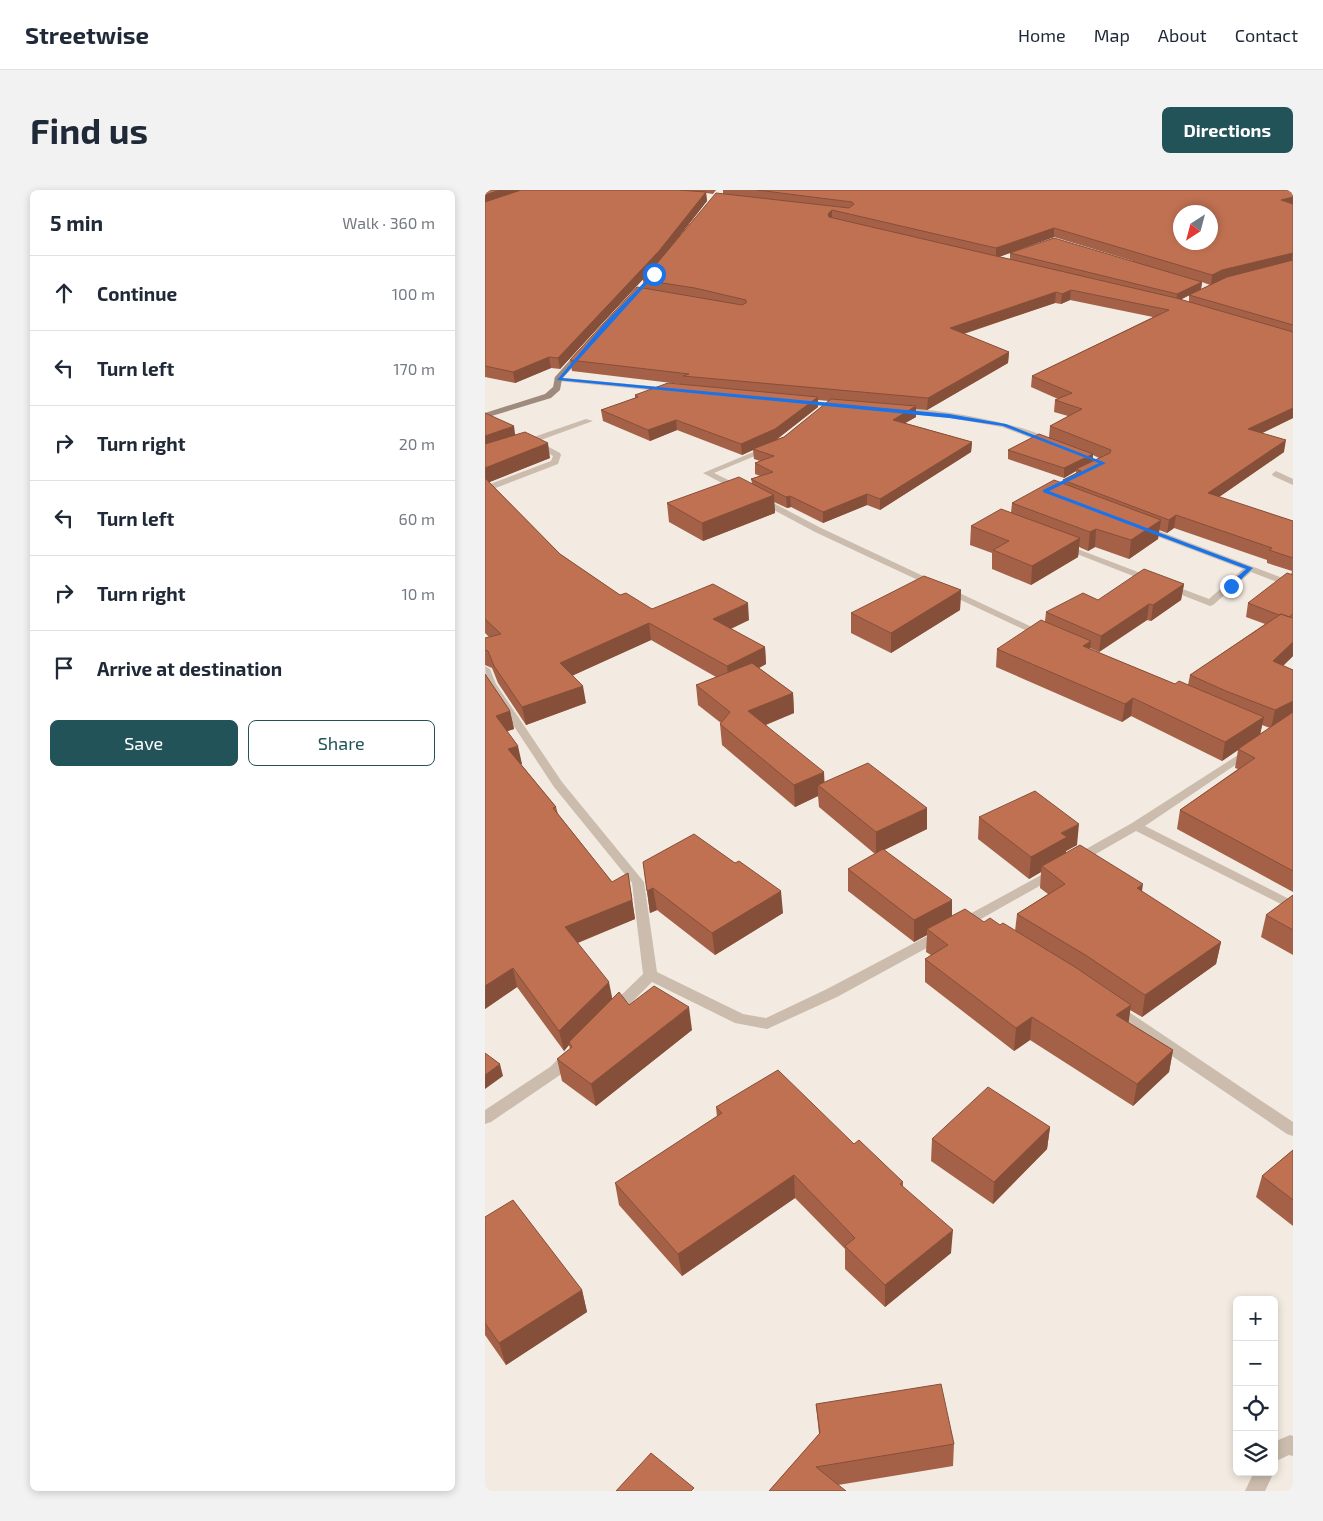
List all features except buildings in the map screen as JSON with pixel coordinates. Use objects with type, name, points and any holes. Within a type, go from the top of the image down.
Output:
[{"type":"main road","points":[[485,416],[548,396],[557,388],[558,379],[588,345]]},
{"type":"street","points":[[558,379],[676,391]]},
{"type":"street","points":[[797,401],[855,407]]},
{"type":"street","points":[[815,416],[829,404]]},
{"type":"street","points":[[892,411],[949,416],[1004,425],[1056,444]]},
{"type":"street","points":[[522,444],[589,421]]},
{"type":"street","points":[[485,489],[555,462],[557,454],[531,441]]},
{"type":"street","points":[[780,444],[707,473],[818,530],[1054,639]]},
{"type":"street","points":[[1276,474],[1293,482]]},
{"type":"street","points":[[1129,522],[1293,584]]},
{"type":"street","points":[[1058,545],[1210,603],[1250,568]]},
{"type":"street","points":[[485,670],[491,684],[558,784],[638,882],[650,975]]},
{"type":"street","points":[[650,975],[740,1019],[767,1024],[832,993],[972,919],[1136,826],[1257,746]]},
{"type":"street","points":[[1136,826],[1293,906]]},
{"type":"street","points":[[972,919],[988,929]]},
{"type":"street","points":[[603,1023],[650,975]]},
{"type":"street","points":[[1102,1000],[1293,1130]]},
{"type":"street","points":[[485,1118],[555,1071],[582,1044]]},
{"type":"street","points":[[1278,1450],[1290,1444],[1293,1447]]},
{"type":"street","points":[[1255,1491],[1262,1476]]},
{"type":"route","points":[[654,274],[605,325],[558,379],[949,416],[1004,425],[1103,463],[1045,491],[1250,568],[1231,586]]}]
